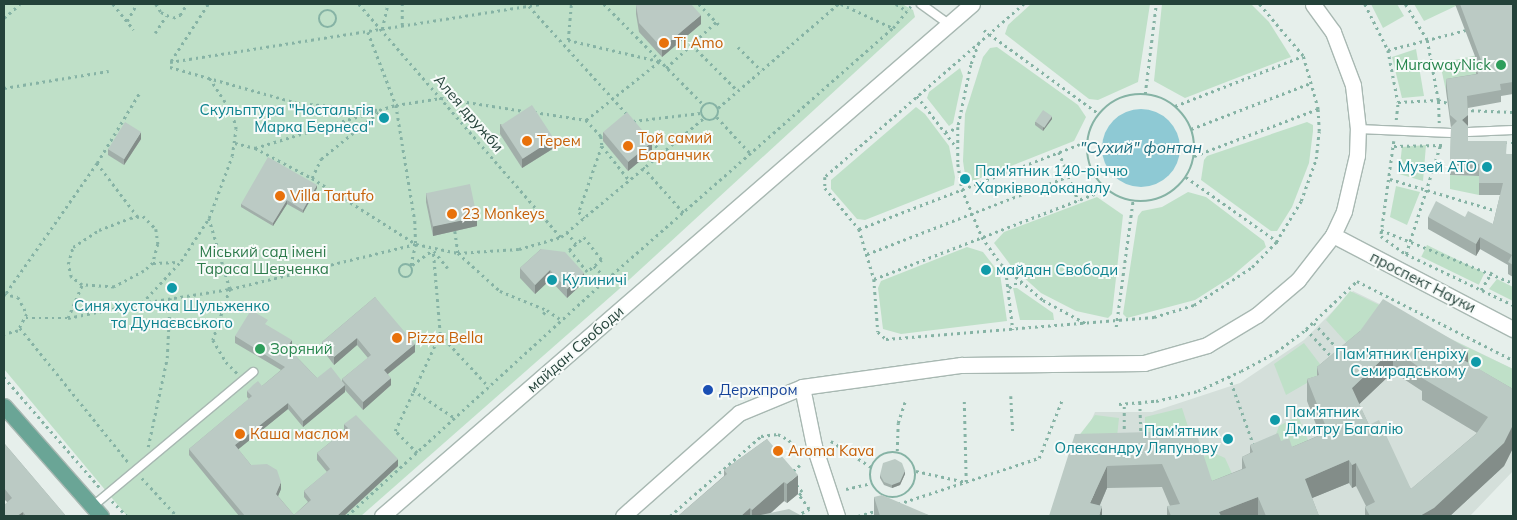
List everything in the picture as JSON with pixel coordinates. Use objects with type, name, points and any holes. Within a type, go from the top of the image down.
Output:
[{"type":"main road","name":"майдан Свободи","points":[[382,516],[972,4]]},
{"type":"main road","points":[[623,516],[739,413],[802,387],[923,368],[1144,363],[1207,345],[1257,315],[1298,280],[1333,235],[1351,184],[1358,129],[1353,85],[1344,58],[1316,5]]},
{"type":"main road","name":"проспект Науки","points":[[1333,235],[1513,329]]},
{"type":"main road","points":[[802,387],[814,446],[837,516]]},
{"type":"main road","points":[[4,406],[97,511]]},
{"type":"lane","points":[[921,4],[949,24]]},
{"type":"lane","points":[[1358,129],[1451,133]]},
{"type":"lane","points":[[1468,132],[1513,130]]},
{"type":"lane","points":[[97,511],[106,496],[252,372]]},
{"type":"path","points":[[4,18],[20,4]]},
{"type":"path","points":[[113,4],[134,30]]},
{"type":"path","points":[[127,21],[137,4]]},
{"type":"path","points":[[156,4],[166,15],[177,17],[187,4]]},
{"type":"path","points":[[208,4],[170,62],[540,4]]},
{"type":"path","name":"Алея дружби","points":[[359,4],[561,237]]},
{"type":"path","points":[[382,30],[388,4]]},
{"type":"path","points":[[402,4],[402,25]]},
{"type":"path","points":[[567,45],[571,4]]},
{"type":"path","points":[[604,4],[704,106]]},
{"type":"path","points":[[700,4],[720,26]]},
{"type":"path","points":[[750,153],[717,117],[718,108],[737,90],[839,4],[893,28]]},
{"type":"path","points":[[896,4],[908,11]]},
{"type":"path","points":[[347,516],[608,279],[893,28],[913,4]]},
{"type":"path","points":[[1024,4],[829,172],[822,182],[859,229],[874,279],[878,332],[892,340],[1116,322],[1154,317],[1194,305],[1239,278],[1276,242],[1302,200],[1312,171],[1319,131],[1318,109],[1303,56],[1260,4]]},
{"type":"path","points":[[1145,94],[1156,4]]},
{"type":"path","points":[[1366,4],[1388,50],[1398,102],[1390,179],[1381,236],[1406,254],[1513,305]]},
{"type":"path","points":[[1405,4],[1427,40],[1438,100],[1441,148],[1412,241],[1406,254]]},
{"type":"path","points":[[529,6],[567,45],[638,127]]},
{"type":"path","points":[[330,28],[322,26],[319,20],[320,14],[328,9],[336,13],[338,18],[330,28],[331,37]]},
{"type":"path","points":[[155,34],[166,15]]},
{"type":"path","points":[[666,68],[716,22]]},
{"type":"path","points":[[984,30],[1099,114]]},
{"type":"path","points":[[1388,50],[1466,30]]},
{"type":"path","points":[[368,32],[396,106],[413,200],[416,244],[411,266],[412,274],[402,277],[401,267],[411,266],[433,250]]},
{"type":"path","points":[[568,40],[660,61]]},
{"type":"path","points":[[980,42],[971,65],[958,124],[957,149],[962,189],[982,238],[1006,269],[1023,285],[1056,309],[1087,324]]},
{"type":"path","points":[[692,45],[737,90]]},
{"type":"path","points":[[738,47],[761,70]]},
{"type":"path","points":[[1175,106],[1303,56]]},
{"type":"path","points":[[586,120],[660,61]]},
{"type":"path","points":[[170,67],[297,103],[381,110]]},
{"type":"path","points":[[4,88],[109,71]]},
{"type":"path","points":[[142,303],[179,262],[209,218],[235,143],[236,129],[232,113],[209,78]]},
{"type":"path","points":[[1191,129],[1311,83]]},
{"type":"path","points":[[4,334],[20,328],[26,318],[23,302],[5,294],[98,163],[140,92]]},
{"type":"path","points":[[1145,94],[1175,106],[1191,129],[1194,156],[1186,177],[1169,194],[1150,201],[1133,200],[1106,189],[1090,168],[1088,140],[1099,114],[1122,97],[1145,94]]},
{"type":"path","points":[[917,96],[957,149]]},
{"type":"path","points":[[255,148],[381,110],[441,98],[586,120],[601,136],[602,146],[579,212],[584,218]]},
{"type":"path","points":[[1398,102],[1438,100],[1454,106]]},
{"type":"path","points":[[701,113],[704,106],[710,103],[718,108]]},
{"type":"path","points":[[1462,108],[1513,112]]},
{"type":"path","points":[[1194,156],[1318,109]]},
{"type":"path","points":[[312,178],[321,159],[381,110]]},
{"type":"path","points":[[701,113],[704,118],[712,120],[717,117]]},
{"type":"path","points":[[632,121],[701,113]]},
{"type":"path","points":[[620,120],[626,114]]},
{"type":"path","points":[[235,143],[255,148],[312,178],[416,244],[433,250],[458,253],[519,249],[561,237],[704,118]]},
{"type":"path","points":[[945,132],[954,130],[958,124]]},
{"type":"path","points":[[601,136],[607,131]]},
{"type":"path","points":[[650,140],[662,152]]},
{"type":"path","points":[[859,229],[1088,140]]},
{"type":"path","points":[[602,146],[628,180]]},
{"type":"path","points":[[1059,152],[1078,200]]},
{"type":"path","points":[[98,163],[138,217]]},
{"type":"path","points":[[643,168],[684,213]]},
{"type":"path","points":[[867,254],[1090,168]]},
{"type":"path","points":[[1186,177],[1281,244]]},
{"type":"path","points":[[1390,179],[1494,210]]},
{"type":"path","points":[[874,279],[1106,189]]},
{"type":"path","points":[[1116,327],[1133,200]]},
{"type":"path","points":[[153,263],[158,244],[156,229],[143,216],[99,230],[73,247],[68,264],[71,277],[82,286],[114,287],[153,263],[179,262]]},
{"type":"path","points":[[209,218],[230,289],[213,340],[226,362],[244,380]]},
{"type":"path","points":[[1381,230],[1492,272],[1513,283]]},
{"type":"path","points":[[455,231],[458,253],[500,291],[548,310],[563,321]]},
{"type":"path","points":[[567,232],[576,244]]},
{"type":"path","points":[[584,238],[602,260],[587,272],[569,250],[576,244],[584,238]]},
{"type":"path","points":[[26,318],[68,318],[142,303],[230,289],[416,244]]},
{"type":"path","points":[[433,250],[448,268]]},
{"type":"path","points":[[417,453],[395,431],[440,334],[433,250]]},
{"type":"path","points":[[594,266],[608,279]]},
{"type":"path","points":[[1006,269],[1013,330]]},
{"type":"path","points":[[1481,290],[1492,272]]},
{"type":"path","points":[[1119,404],[1198,391],[1276,352],[1314,323],[1357,281],[1513,360]]},
{"type":"path","points":[[1008,289],[1014,284],[1023,285]]},
{"type":"path","points":[[68,318],[82,286]]},
{"type":"path","points":[[147,462],[149,435],[168,358],[170,298]]},
{"type":"path","points":[[543,314],[548,310]]},
{"type":"path","points":[[1314,323],[1345,356]]},
{"type":"path","points":[[20,328],[136,471],[177,516]]},
{"type":"path","points":[[1306,329],[1338,363]]},
{"type":"path","points":[[440,334],[489,387]]},
{"type":"path","points":[[892,340],[893,345]]},
{"type":"path","points":[[4,376],[106,496],[127,516]]},
{"type":"path","points":[[1229,376],[1256,451]]},
{"type":"path","points":[[413,390],[455,418]]},
{"type":"path","points":[[1011,396],[1013,431]]},
{"type":"path","points":[[964,399],[966,482]]},
{"type":"path","points":[[889,507],[1039,458],[1062,400]]},
{"type":"path","points":[[897,451],[898,423],[905,402]]},
{"type":"path","points":[[1140,402],[1141,435]]},
{"type":"path","points":[[1123,444],[1124,404]]},
{"type":"path","points":[[670,516],[767,434],[782,435],[795,449]]},
{"type":"path","points":[[402,438],[406,435]]},
{"type":"path","points":[[831,441],[871,467]]},
{"type":"path","points":[[897,451],[909,458],[916,471],[909,491],[896,498],[881,495],[871,483],[871,467],[881,455],[897,451]]},
{"type":"path","points":[[788,476],[800,465]]},
{"type":"path","points":[[724,469],[728,474]]},
{"type":"path","points":[[916,471],[966,482]]},
{"type":"path","points":[[792,481],[802,492],[799,495],[811,508],[796,516]]},
{"type":"path","points":[[846,489],[871,483]]},
{"type":"path","points":[[896,498],[898,504]]},
{"type":"path","points":[[689,499],[694,504]]},
{"type":"path","points":[[858,516],[880,510]]},
{"type":"shaded area","points":[[1353,291],[1513,369],[1513,471],[1470,516],[1056,516],[1075,456],[1095,412],[1152,412],[1240,383],[1304,340]]},
{"type":"green space","name":"Міський сад імені Тараса Шевченка","points":[[4,4],[902,4],[913,10],[915,17],[618,290],[361,516],[127,516],[4,369]]},
{"type":"green space","points":[[1031,4],[1150,4],[1138,82],[1098,100],[1089,99],[1005,34],[1008,25]]},
{"type":"green space","points":[[1162,4],[1251,4],[1269,22],[1291,57],[1185,98],[1154,81]]},
{"type":"green space","points":[[1371,4],[1397,4],[1404,16],[1383,28]]},
{"type":"green space","points":[[1414,4],[1460,4],[1424,21]]},
{"type":"green space","points":[[997,47],[1078,105],[1086,117],[1074,141],[973,181],[965,175],[963,161],[965,114],[983,57],[990,48]]},
{"type":"green space","points":[[1416,49],[1424,96],[1402,98],[1392,57]]},
{"type":"green space","points":[[1492,52],[1478,86],[1446,91],[1440,63]]},
{"type":"green space","points":[[960,68],[963,76],[953,123],[949,126],[927,98],[929,92]]},
{"type":"green space","points":[[916,107],[925,114],[949,146],[955,177],[954,185],[865,220],[857,219],[831,189],[831,180]]},
{"type":"green space","points":[[1307,122],[1313,125],[1309,163],[1292,207],[1277,231],[1271,231],[1201,180],[1204,160],[1207,156]]},
{"type":"green space","points":[[1426,145],[1423,181],[1399,174],[1402,147]]},
{"type":"green space","points":[[1450,175],[1479,176],[1479,195],[1450,189]]},
{"type":"green space","points":[[1396,186],[1420,192],[1407,225],[1390,217]]},
{"type":"green space","points":[[1188,192],[1206,197],[1264,241],[1266,247],[1231,277],[1195,300],[1127,318],[1123,314],[1138,216],[1142,211],[1162,207]]},
{"type":"green space","points":[[1097,197],[1123,215],[1112,314],[1108,318],[1076,311],[1041,293],[1012,267],[994,243],[1004,232]]},
{"type":"green space","points":[[1427,245],[1485,273],[1479,285],[1421,257]]},
{"type":"green space","points":[[967,247],[983,252],[1000,274],[1007,321],[901,334],[883,329],[878,288],[881,281]]},
{"type":"green space","points":[[1497,279],[1513,287],[1513,301],[1489,289]]},
{"type":"green space","points":[[1013,288],[1017,288],[1053,313],[1054,320],[1020,320]]},
{"type":"green space","points":[[1350,291],[1513,369],[1513,411],[1352,349],[1326,320]]},
{"type":"green space","points":[[1304,343],[1326,372],[1286,395],[1274,364]]},
{"type":"green space","points":[[1182,408],[1191,436],[1144,445],[1145,417]]},
{"type":"green space","points":[[1095,415],[1119,418],[1116,446],[1074,442]]},
{"type":"green space","points":[[1298,416],[1310,445],[1282,457],[1275,437],[1279,426]]},
{"type":"green space","points":[[1214,453],[1225,458],[1234,478],[1206,489],[1194,460]]},
{"type":"water","name":"\"Сухий\" фонтан","points":[[1141,109],[1156,112],[1173,126],[1177,133],[1180,148],[1177,163],[1163,180],[1156,184],[1141,187],[1126,184],[1109,170],[1105,163],[1102,148],[1105,133],[1119,116],[1126,112]]},
{"type":"building","name":"Ti Amo","points":[[637,4],[691,4],[701,15],[662,48],[639,23]]},
{"type":"building","points":[[1460,4],[1513,4],[1513,82],[1500,84],[1501,90],[1467,96],[1468,115],[1462,120],[1468,126],[1468,141],[1507,141],[1506,154],[1513,154],[1513,265],[1508,262],[1512,255],[1480,237],[1476,244],[1428,217],[1436,201],[1465,217],[1468,211],[1493,224],[1503,183],[1479,183],[1479,164],[1450,164],[1451,127],[1457,121],[1450,115],[1446,79],[1478,74],[1476,64],[1482,63]]},
{"type":"building","name":"Терем","points":[[532,105],[554,139],[523,159],[501,125]]},
{"type":"building","points":[[1043,110],[1052,116],[1044,128],[1035,122]]},
{"type":"building","name":"Той самий Баранчик","points":[[627,112],[652,142],[628,162],[603,132]]},
{"type":"building","points":[[125,122],[141,132],[124,159],[108,149]]},
{"type":"building","name":"Villa Tartufo","points":[[268,157],[317,185],[303,210],[287,200],[273,223],[241,204]]},
{"type":"building","name":"23 Monkeys","points":[[470,184],[477,217],[433,227],[426,193]]},
{"type":"building","name":"Кулиничі","points":[[541,249],[565,252],[584,273],[567,289],[550,270],[535,285],[520,268]]},
{"type":"building","points":[[375,297],[415,344],[384,370],[391,378],[363,402],[342,379],[371,355],[357,338],[334,357],[322,342]]},
{"type":"building","points":[[1383,299],[1468,349],[1462,359],[1513,389],[1513,425],[1504,443],[1434,508],[1420,516],[1370,516],[1365,507],[1375,502],[1356,463],[1352,465],[1349,460],[1305,479],[1319,516],[1266,516],[1258,497],[1219,512],[1221,516],[1171,516],[1167,506],[1180,504],[1162,464],[1107,466],[1090,503],[1102,506],[1099,516],[1049,516],[1075,434],[1150,432],[1176,427],[1179,436],[1196,432],[1212,481],[1246,468],[1242,457],[1253,452],[1250,445],[1278,433],[1281,441],[1289,438],[1292,447],[1328,432],[1307,379],[1319,375],[1317,367],[1360,331]],"holes":[[[1393,349],[1426,372],[1422,378],[1488,417],[1476,434],[1411,489],[1379,420],[1369,425],[1352,388]]]},
{"type":"building","points":[[251,310],[268,320],[265,324],[292,340],[287,347],[317,378],[331,367],[345,385],[303,421],[288,403],[235,445],[251,465],[267,464],[277,470],[281,482],[276,494],[294,515],[311,500],[304,491],[330,469],[317,453],[348,428],[344,424],[356,415],[398,459],[337,516],[245,516],[189,449],[252,396],[247,391],[253,385],[258,381],[262,386],[285,367],[235,336]]},
{"type":"building","points":[[767,439],[798,475],[787,484],[784,482],[752,510],[750,508],[741,516],[678,516],[727,474],[724,470]]},
{"type":"building","points":[[4,443],[66,516],[26,516],[23,512],[17,516],[4,516],[4,505],[12,498],[4,488]]},
{"type":"building","points":[[895,459],[902,463],[905,471],[900,482],[892,485],[884,482],[880,475],[883,463]]},
{"type":"building","points":[[882,495],[931,516],[880,516],[874,497]]},
{"type":"building","points":[[789,509],[802,516],[756,516]]},
{"type":"place","name":"Ti Amo","points":[[664,43]]},
{"type":"place","name":"MurawayNick","points":[[1501,65]]},
{"type":"place","name":"Скульптура \"Ностальгія Марка Бернеса\"","points":[[384,118]]},
{"type":"place","name":"Терем","points":[[527,141]]},
{"type":"place","name":"Той самий Баранчик","points":[[628,146]]},
{"type":"place","name":"Музей АТО","points":[[1487,167]]},
{"type":"place","name":"Пам'ятник 140-річчю Харківводоканалу","points":[[965,179]]},
{"type":"place","name":"Villa Tartufo","points":[[280,196]]},
{"type":"place","name":"23 Monkeys","points":[[452,214]]},
{"type":"place","name":"майдан Свободи","points":[[986,270]]},
{"type":"place","name":"Кулиничі","points":[[552,280]]},
{"type":"place","name":"Синя хусточка Шульженко та Дунаєвського","points":[[172,288]]},
{"type":"place","name":"Pizza Bella","points":[[397,338]]},
{"type":"place","name":"Зоряний","points":[[260,349]]},
{"type":"place","name":"Пам'ятник Генріху Семирадському","points":[[1476,362]]},
{"type":"place","name":"Держпром","points":[[708,390]]},
{"type":"place","name":"Пам'ятник Дмитру Багалію","points":[[1275,420]]},
{"type":"place","name":"Каша маслом","points":[[240,434]]},
{"type":"place","name":"Пам'ятник Олександру Ляпунову","points":[[1228,439]]},
{"type":"place","name":"Aroma Kava","points":[[778,451]]}]
